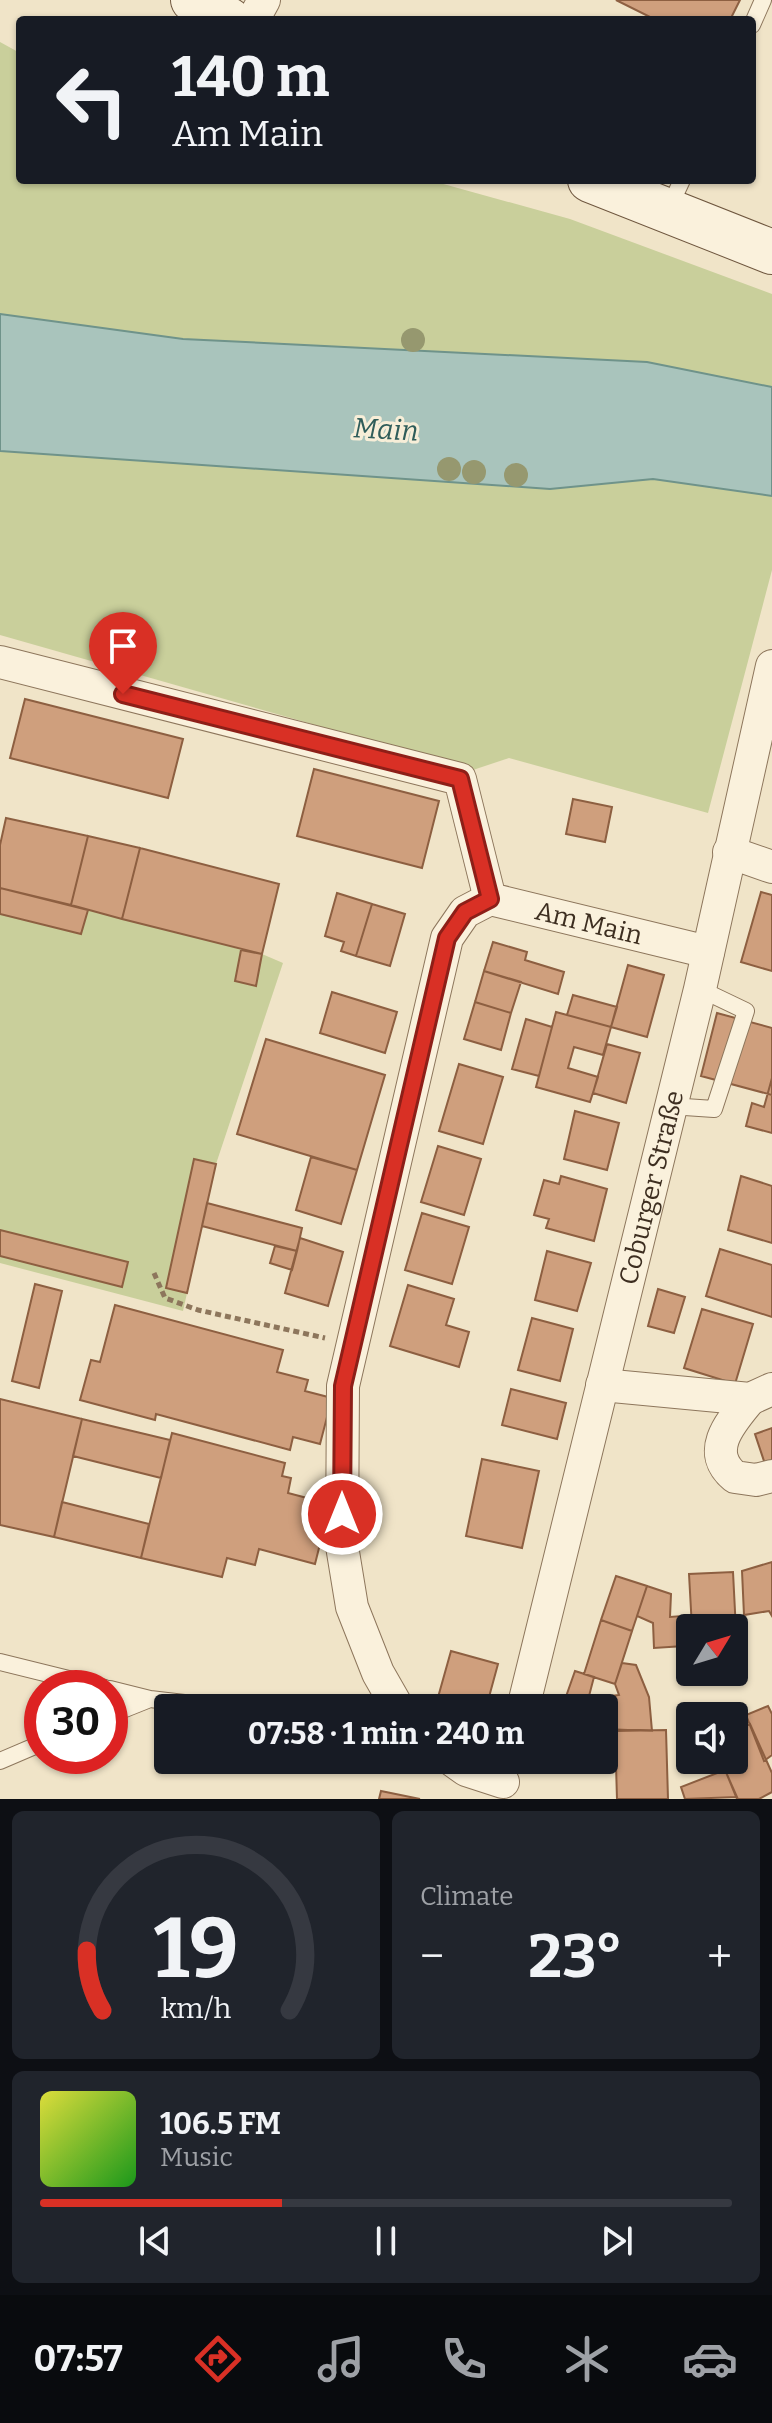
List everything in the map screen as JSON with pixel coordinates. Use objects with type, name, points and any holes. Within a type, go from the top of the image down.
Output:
[{"type":"street","points":[[193,0],[222,16]]},
{"type":"street","points":[[613,184],[675,195],[710,226],[772,252]]},
{"type":"street","points":[[710,226],[772,219]]},
{"type":"street","points":[[0,662],[460,779],[490,899],[465,912],[447,938],[343,1386],[342,1546],[352,1607],[378,1673],[390,1694]]},
{"type":"street","name":"Coburger Straße","points":[[526,1694],[700,989],[743,785],[772,666]]},
{"type":"street","points":[[729,852],[772,867]]},
{"type":"street","name":"Am Main","points":[[490,899],[708,952]]},
{"type":"street","points":[[602,1385],[761,1394]]},
{"type":"street","points":[[761,1394],[722,1437],[722,1459],[735,1477],[756,1480],[772,1476]]},
{"type":"street","points":[[481,1774],[503,1780]]},
{"type":"lane","points":[[670,1106],[714,1109],[746,1011],[700,989]]},
{"type":"lane","points":[[0,1662],[32,1670]]},
{"type":"lane","points":[[128,1694],[154,1699]]},
{"type":"lane","points":[[128,1708],[150,1699]]},
{"type":"lane","points":[[0,1761],[24,1751]]},
{"type":"path","points":[[154,1273],[165,1298],[187,1306],[353,1344]]},
{"type":"green space","points":[[0,42],[16,51],[16,184],[443,184],[570,219],[772,294],[772,387],[647,362],[183,339],[0,314]]},
{"type":"green space","points":[[0,451],[550,489],[653,479],[772,496],[772,570],[708,813],[509,758],[473,770],[0,635]]},
{"type":"green space","points":[[0,888],[262,954],[283,963],[216,1164],[183,1311],[0,1263]]},
{"type":"water","name":"Main","points":[[0,314],[183,339],[647,362],[772,387],[772,496],[653,479],[550,489],[0,451]]},
{"type":"building","points":[[616,0],[740,0],[732,16],[648,16]]},
{"type":"building","points":[[25,699],[183,739],[168,798],[10,758]]},
{"type":"building","points":[[314,769],[439,801],[422,868],[297,836]]},
{"type":"building","points":[[573,799],[612,807],[605,842],[566,834]]},
{"type":"building","points":[[6,818],[88,836],[71,905],[0,888],[0,845]]},
{"type":"building","points":[[88,836],[140,848],[122,919],[71,905]]},
{"type":"building","points":[[140,848],[279,884],[262,954],[122,919]]},
{"type":"building","points":[[0,888],[88,910],[81,934],[0,914]]},
{"type":"building","points":[[761,892],[772,895],[772,971],[741,962]]},
{"type":"building","points":[[337,893],[372,904],[356,956],[341,951],[344,942],[325,936]]},
{"type":"building","points":[[372,904],[405,914],[390,966],[356,956]]},
{"type":"building","points":[[493,942],[527,952],[525,960],[564,972],[558,994],[484,971]]},
{"type":"building","points":[[241,950],[262,954],[256,986],[235,981]]},
{"type":"building","points":[[628,965],[664,975],[647,1037],[611,1027]]},
{"type":"building","points":[[484,971],[521,982],[511,1013],[475,1002]]},
{"type":"building","points":[[332,992],[397,1012],[385,1053],[320,1033]]},
{"type":"building","points":[[573,995],[617,1007],[611,1027],[567,1015]]},
{"type":"building","points":[[475,1002],[511,1013],[501,1050],[464,1039]]},
{"type":"building","points":[[556,1012],[611,1027],[603,1055],[574,1047],[568,1068],[598,1077],[590,1102],[536,1087]]},
{"type":"building","points":[[717,1013],[772,1028],[772,1095],[701,1076]]},
{"type":"building","points":[[526,1019],[552,1027],[539,1076],[512,1069]]},
{"type":"building","points":[[266,1039],[385,1075],[357,1170],[237,1134]]},
{"type":"building","points":[[607,1044],[640,1053],[626,1103],[593,1093]]},
{"type":"building","points":[[459,1064],[503,1077],[483,1144],[439,1131]]},
{"type":"building","points":[[772,1078],[772,1133],[746,1126],[752,1103],[764,1107]]},
{"type":"building","points":[[575,1111],[619,1123],[607,1170],[564,1159]]},
{"type":"building","points":[[438,1146],[481,1159],[464,1215],[421,1202]]},
{"type":"building","points":[[311,1157],[357,1170],[341,1224],[296,1210]]},
{"type":"building","points":[[194,1159],[216,1164],[187,1293],[166,1288]]},
{"type":"building","points":[[561,1176],[607,1189],[594,1241],[546,1228],[549,1219],[534,1215],[544,1180],[559,1184]]},
{"type":"building","points":[[741,1176],[772,1186],[772,1243],[728,1230]]},
{"type":"building","points":[[207,1203],[302,1228],[297,1251],[202,1226]]},
{"type":"building","points":[[422,1213],[469,1227],[452,1284],[405,1270]]},
{"type":"building","points":[[0,1230],[128,1262],[122,1287],[0,1256]]},
{"type":"building","points":[[300,1238],[343,1252],[328,1306],[285,1293]]},
{"type":"building","points":[[275,1246],[297,1251],[292,1270],[270,1263]]},
{"type":"building","points":[[720,1249],[772,1265],[772,1317],[706,1296]]},
{"type":"building","points":[[547,1251],[591,1263],[577,1311],[535,1300]]},
{"type":"building","points":[[35,1284],[62,1291],[39,1388],[12,1381]]},
{"type":"building","points":[[408,1285],[454,1299],[446,1325],[469,1332],[459,1367],[390,1346]]},
{"type":"building","points":[[658,1289],[685,1297],[674,1333],[648,1326]]},
{"type":"building","points":[[115,1305],[283,1350],[277,1372],[308,1380],[305,1391],[332,1398],[320,1444],[293,1437],[290,1450],[156,1414],[155,1420],[80,1400],[91,1360],[100,1362]]},
{"type":"building","points":[[702,1309],[753,1324],[735,1384],[684,1368]]},
{"type":"building","points":[[532,1318],[573,1329],[560,1381],[518,1370]]},
{"type":"building","points":[[511,1389],[566,1403],[557,1439],[502,1425]]},
{"type":"building","points":[[0,1399],[82,1419],[54,1537],[0,1525]]},
{"type":"building","points":[[82,1419],[170,1440],[161,1478],[73,1456]]},
{"type":"building","points":[[772,1428],[772,1462],[765,1464],[755,1434]]},
{"type":"building","points":[[172,1433],[285,1463],[282,1476],[291,1478],[288,1493],[330,1504],[315,1564],[259,1549],[255,1565],[227,1558],[222,1577],[141,1558]]},
{"type":"building","points":[[482,1459],[539,1471],[522,1548],[466,1536]]},
{"type":"building","points":[[62,1502],[149,1524],[141,1558],[54,1537]]},
{"type":"building","points":[[772,1562],[772,1616],[769,1611],[744,1614],[742,1571]]},
{"type":"building","points":[[733,1572],[735,1614],[691,1614],[689,1574]]},
{"type":"building","points":[[616,1576],[647,1586],[632,1631],[601,1620]]},
{"type":"building","points":[[647,1586],[671,1594],[670,1617],[676,1616],[676,1647],[654,1648],[653,1623],[637,1616]]},
{"type":"building","points":[[601,1620],[632,1631],[615,1684],[584,1674]]},
{"type":"building","points":[[451,1651],[498,1664],[490,1694],[439,1694]]},
{"type":"building","points":[[622,1663],[636,1665],[649,1697],[652,1731],[618,1730],[619,1695],[615,1684]]},
{"type":"building","points":[[575,1671],[594,1677],[590,1694],[567,1694]]},
{"type":"building","points":[[768,1706],[772,1714],[772,1755],[764,1761],[748,1720],[748,1714]]},
{"type":"building","points":[[748,1725],[772,1773],[772,1792],[759,1799],[737,1799],[727,1774],[748,1774]]},
{"type":"building","points":[[666,1730],[668,1799],[617,1799],[618,1731]]},
{"type":"building","points":[[715,1774],[727,1774],[737,1797],[685,1799],[681,1787]]},
{"type":"building","points":[[381,1791],[420,1799],[379,1799]]},
{"type":"route","points":[[123,694],[460,779],[490,899],[465,912],[447,938],[343,1386],[342,1514]]}]
